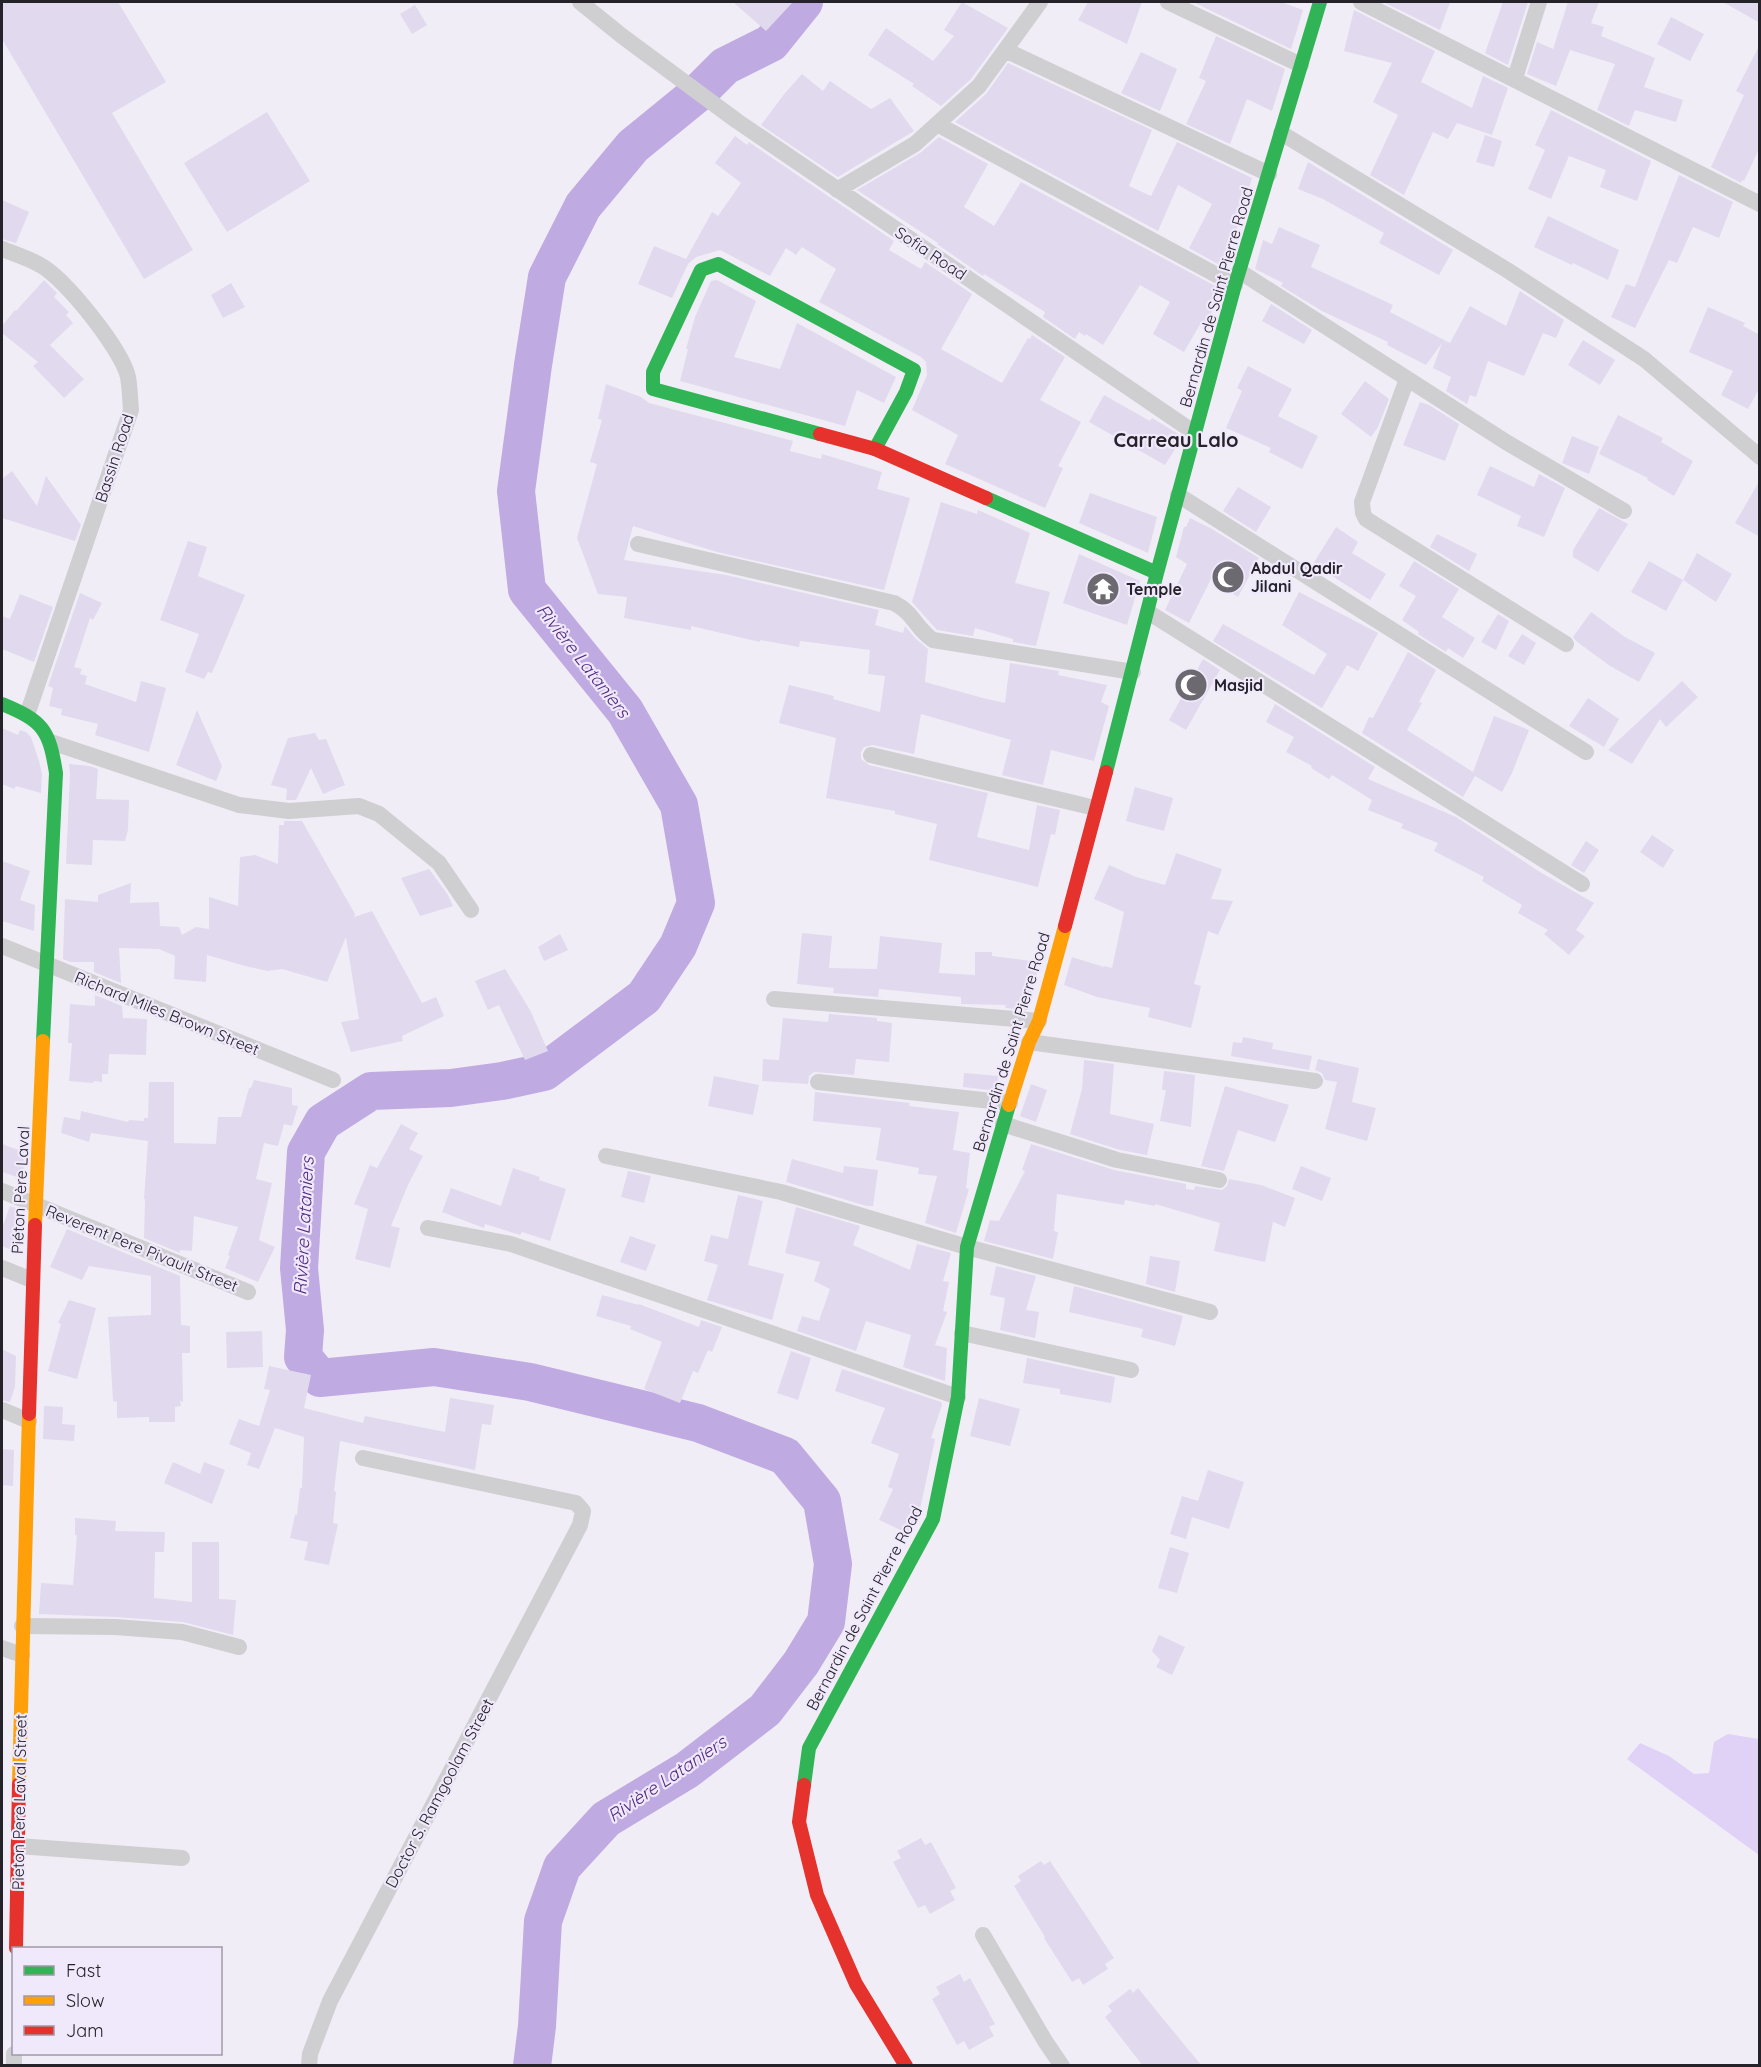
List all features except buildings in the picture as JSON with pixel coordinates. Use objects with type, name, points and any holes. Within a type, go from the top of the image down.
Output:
[{"type":"street","name":"Sofia Road","points":[[580,2],[737,121],[1195,433]]},
{"type":"street","points":[[837,190],[915,144],[979,86],[1040,2]]},
{"type":"street","points":[[1168,2],[1301,65]]},
{"type":"street","name":"Bernardin de Saint Pierre Road","points":[[906,2066],[856,1984],[817,1894],[799,1822],[809,1748],[933,1519],[958,1397],[967,1247],[1029,1042],[1039,1020],[1237,278],[1320,2]]},
{"type":"street","points":[[1361,2],[1760,204]]},
{"type":"street","points":[[1515,78],[1539,2]]},
{"type":"street","points":[[1005,50],[1269,174]]},
{"type":"street","points":[[937,124],[1237,278],[1624,511]]},
{"type":"street","points":[[1281,133],[1508,270],[1644,359],[1760,457]]},
{"type":"street","name":"Bassin Road","points":[[2,249],[42,265],[74,295],[95,321],[113,346],[128,376],[131,410],[27,715]]},
{"type":"street","points":[[875,449],[906,392],[914,370],[718,264],[701,270],[653,372],[652,389],[875,449],[1157,573]]},
{"type":"street","points":[[1407,379],[1362,502],[1366,519],[1566,644]]},
{"type":"street","points":[[1178,495],[1586,752]]},
{"type":"street","points":[[638,544],[894,603],[910,614],[922,632],[933,640],[1133,672]]},
{"type":"street","points":[[1148,612],[1582,884]]},
{"type":"street","points":[[2,705],[27,715],[47,735],[239,805],[289,811],[359,806],[379,814],[439,863],[471,910]]},
{"type":"street","name":"Piéton Père Laval","points":[[22,1656],[32,1280],[56,773],[47,735]]},
{"type":"street","points":[[871,755],[1095,808]]},
{"type":"street","name":"Richard Miles Brown Street","points":[[2,946],[333,1080]]},
{"type":"street","points":[[774,999],[1039,1020]]},
{"type":"street","points":[[1029,1042],[1315,1081]]},
{"type":"street","points":[[818,1083],[1010,1102]]},
{"type":"street","points":[[1003,1124],[1117,1160],[1219,1180]]},
{"type":"street","points":[[606,1156],[781,1192],[967,1247],[1210,1312]]},
{"type":"street","name":"Reverent Pere Pivault Street","points":[[2,1191],[248,1292]]},
{"type":"street","points":[[428,1228],[511,1244],[958,1397]]},
{"type":"street","points":[[2,1268],[32,1280]]},
{"type":"street","points":[[962,1333],[1131,1370]]},
{"type":"street","points":[[2,1410],[29,1421]]},
{"type":"street","name":"Doctor S. Ramgoolam Street","points":[[309,2066],[310,2054],[330,2001],[580,1525],[583,1511],[576,1503],[363,1458]]},
{"type":"street","points":[[22,1626],[182,1632],[239,1647]]},
{"type":"street","points":[[2,1648],[22,1656]]},
{"type":"street","name":"Pieton Pere Laval Street","points":[[16,1947],[9,1901],[18,1846],[22,1656]]},
{"type":"street","points":[[18,1846],[182,1858]]},
{"type":"street","points":[[983,1935],[1062,2066]]},
{"type":"shaded area","points":[[1728,1734],[1759,1739],[1759,1855],[1627,1759],[1640,1743],[1669,1756],[1694,1774],[1709,1773],[1714,1742]]},
{"type":"waterway","name":"Rivière Lataniers","points":[[532,2066],[537,2026],[543,1921],[562,1867],[606,1819],[687,1770],[765,1710],[801,1663],[826,1622],[833,1564],[822,1501],[785,1456],[698,1423],[530,1382],[434,1367],[320,1378],[303,1357],[305,1330],[299,1268],[306,1152],[323,1122],[371,1091],[451,1088],[544,1072],[644,997],[678,946],[696,903],[679,805],[625,711],[527,590],[516,491],[547,277],[583,206],[633,146],[698,93],[725,66],[771,43],[804,2]]},
{"type":"traffic: fast","points":[[1106,772],[1235,285],[1320,2]]},
{"type":"traffic: fast","points":[[820,434],[653,389],[653,372],[701,270],[718,264],[914,370],[906,392],[875,449]]},
{"type":"traffic: fast","points":[[986,498],[1157,573]]},
{"type":"traffic: fast","points":[[2,704],[27,716],[42,728],[47,736],[56,773],[43,1041]]},
{"type":"traffic: fast","points":[[804,1785],[809,1748],[933,1519],[958,1397],[967,1247],[1009,1105]]},
{"type":"traffic: slow","points":[[1009,1105],[1029,1042],[1039,1021],[1065,926]]},
{"type":"traffic: slow","points":[[35,1225],[43,1041]]},
{"type":"traffic: slow","points":[[19,1784],[29,1414]]},
{"type":"traffic: jam","points":[[820,434],[875,449],[986,498]]},
{"type":"traffic: jam","points":[[1065,926],[1106,772]]},
{"type":"traffic: jam","points":[[29,1414],[35,1225]]},
{"type":"traffic: jam","points":[[16,1947],[19,1784]]},
{"type":"traffic: jam","points":[[804,1785],[799,1822],[817,1895],[856,1984],[906,2066]]},
{"type":"place","name":"Abdul Qadir Jilani","points":[[1228,577]]},
{"type":"place","name":"Temple","points":[[1103,589]]},
{"type":"place","name":"Masjid","points":[[1191,685]]},
{"type":"district","name":"Carreau Lalo","points":[[1176,440]]}]
